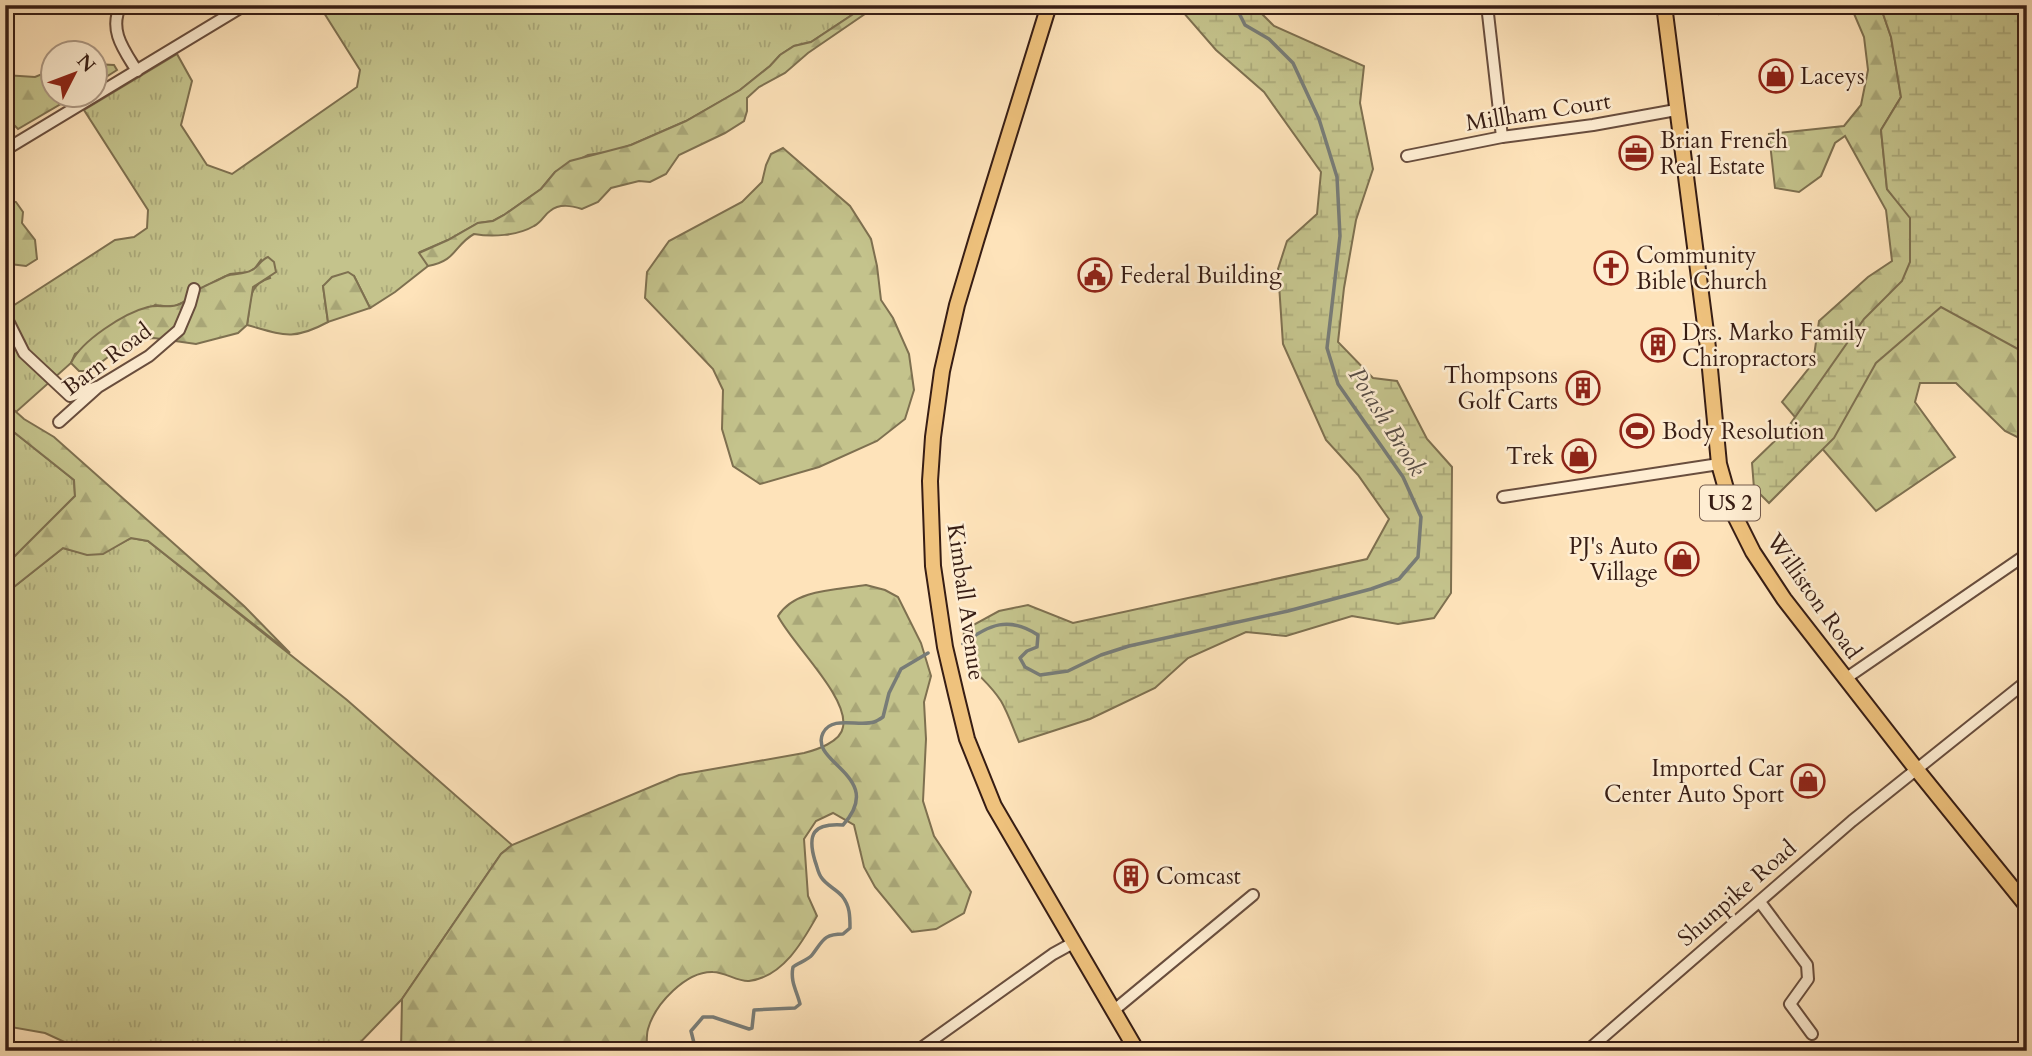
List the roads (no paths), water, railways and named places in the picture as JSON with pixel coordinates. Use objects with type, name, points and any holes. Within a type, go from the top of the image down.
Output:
[{"type":"main road","name":"Kimball Avenue","points":[[1049,5],[949,338],[933,437],[930,524],[940,616],[967,739],[994,806],[1137,1051]]},
{"type":"main road","name":"Williston Road","points":[[1664,5],[1708,348],[1719,464],[1732,510],[1753,552],[1784,599],[1917,770],[2026,903]]},
{"type":"street","points":[[121,5],[117,13],[116,29],[137,71]]},
{"type":"street","points":[[5,150],[245,5]]},
{"type":"street","points":[[1487,5],[1502,136]]},
{"type":"street","name":"Millham Court","points":[[1407,156],[1502,136],[1593,125],[1676,110]]},
{"type":"street","name":"Barn Road","points":[[58,422],[98,387],[149,356],[179,330],[194,289]]},
{"type":"street","points":[[5,315],[24,353],[70,396],[98,387]]},
{"type":"street","points":[[1503,497],[1719,464]]},
{"type":"street","points":[[1845,678],[2027,554]]},
{"type":"street","name":"Shunpike Road","points":[[1587,1051],[1852,821],[2027,681]]},
{"type":"street","points":[[1113,1011],[1254,894]]},
{"type":"street","points":[[1760,902],[1807,965],[1809,975],[1806,983],[1790,1004],[1812,1034]]},
{"type":"street","points":[[916,1051],[1053,954],[1073,943]]},
{"type":"waterway","name":"Potash Brook","points":[[963,644],[991,627],[1008,624],[1018,626],[1038,635],[1037,647],[1020,658],[1025,667],[1040,675],[1068,671],[1101,655],[1129,646],[1288,611],[1371,589],[1399,579],[1418,557],[1421,517],[1403,477],[1338,384],[1327,348],[1340,236],[1337,177],[1319,119],[1293,63],[1269,39],[1245,25],[1235,5]]},
{"type":"waterway","name":"Potash Brook","points":[[696,1051],[691,1031],[703,1017],[713,1017],[749,1029],[752,1028],[754,1010],[795,1008],[800,1004],[793,982],[793,967],[810,957],[827,937],[843,934],[850,928],[847,904],[821,877],[813,852],[812,837],[815,832],[825,826],[843,825],[854,808],[856,794],[852,782],[821,744],[823,733],[833,724],[868,723],[883,717],[889,693],[901,669],[928,653]]},
{"type":"place","name":"Laceys","points":[[1776,76]]},
{"type":"place","name":"Brian French Real Estate","points":[[1636,153]]},
{"type":"place","name":"Community Bible Church","points":[[1611,268]]},
{"type":"place","name":"Federal Building","points":[[1095,275]]},
{"type":"place","name":"Drs. Marko Family Chiropractors","points":[[1658,345]]},
{"type":"place","name":"Thompsons Golf Carts","points":[[1583,388]]},
{"type":"place","name":"Body Resolution","points":[[1637,431]]},
{"type":"place","name":"Trek","points":[[1579,456]]},
{"type":"place","name":"PJ's Auto Village","points":[[1682,559]]},
{"type":"place","name":"Imported Car Center Auto Sport","points":[[1808,781]]},
{"type":"place","name":"Comcast","points":[[1131,876]]}]
